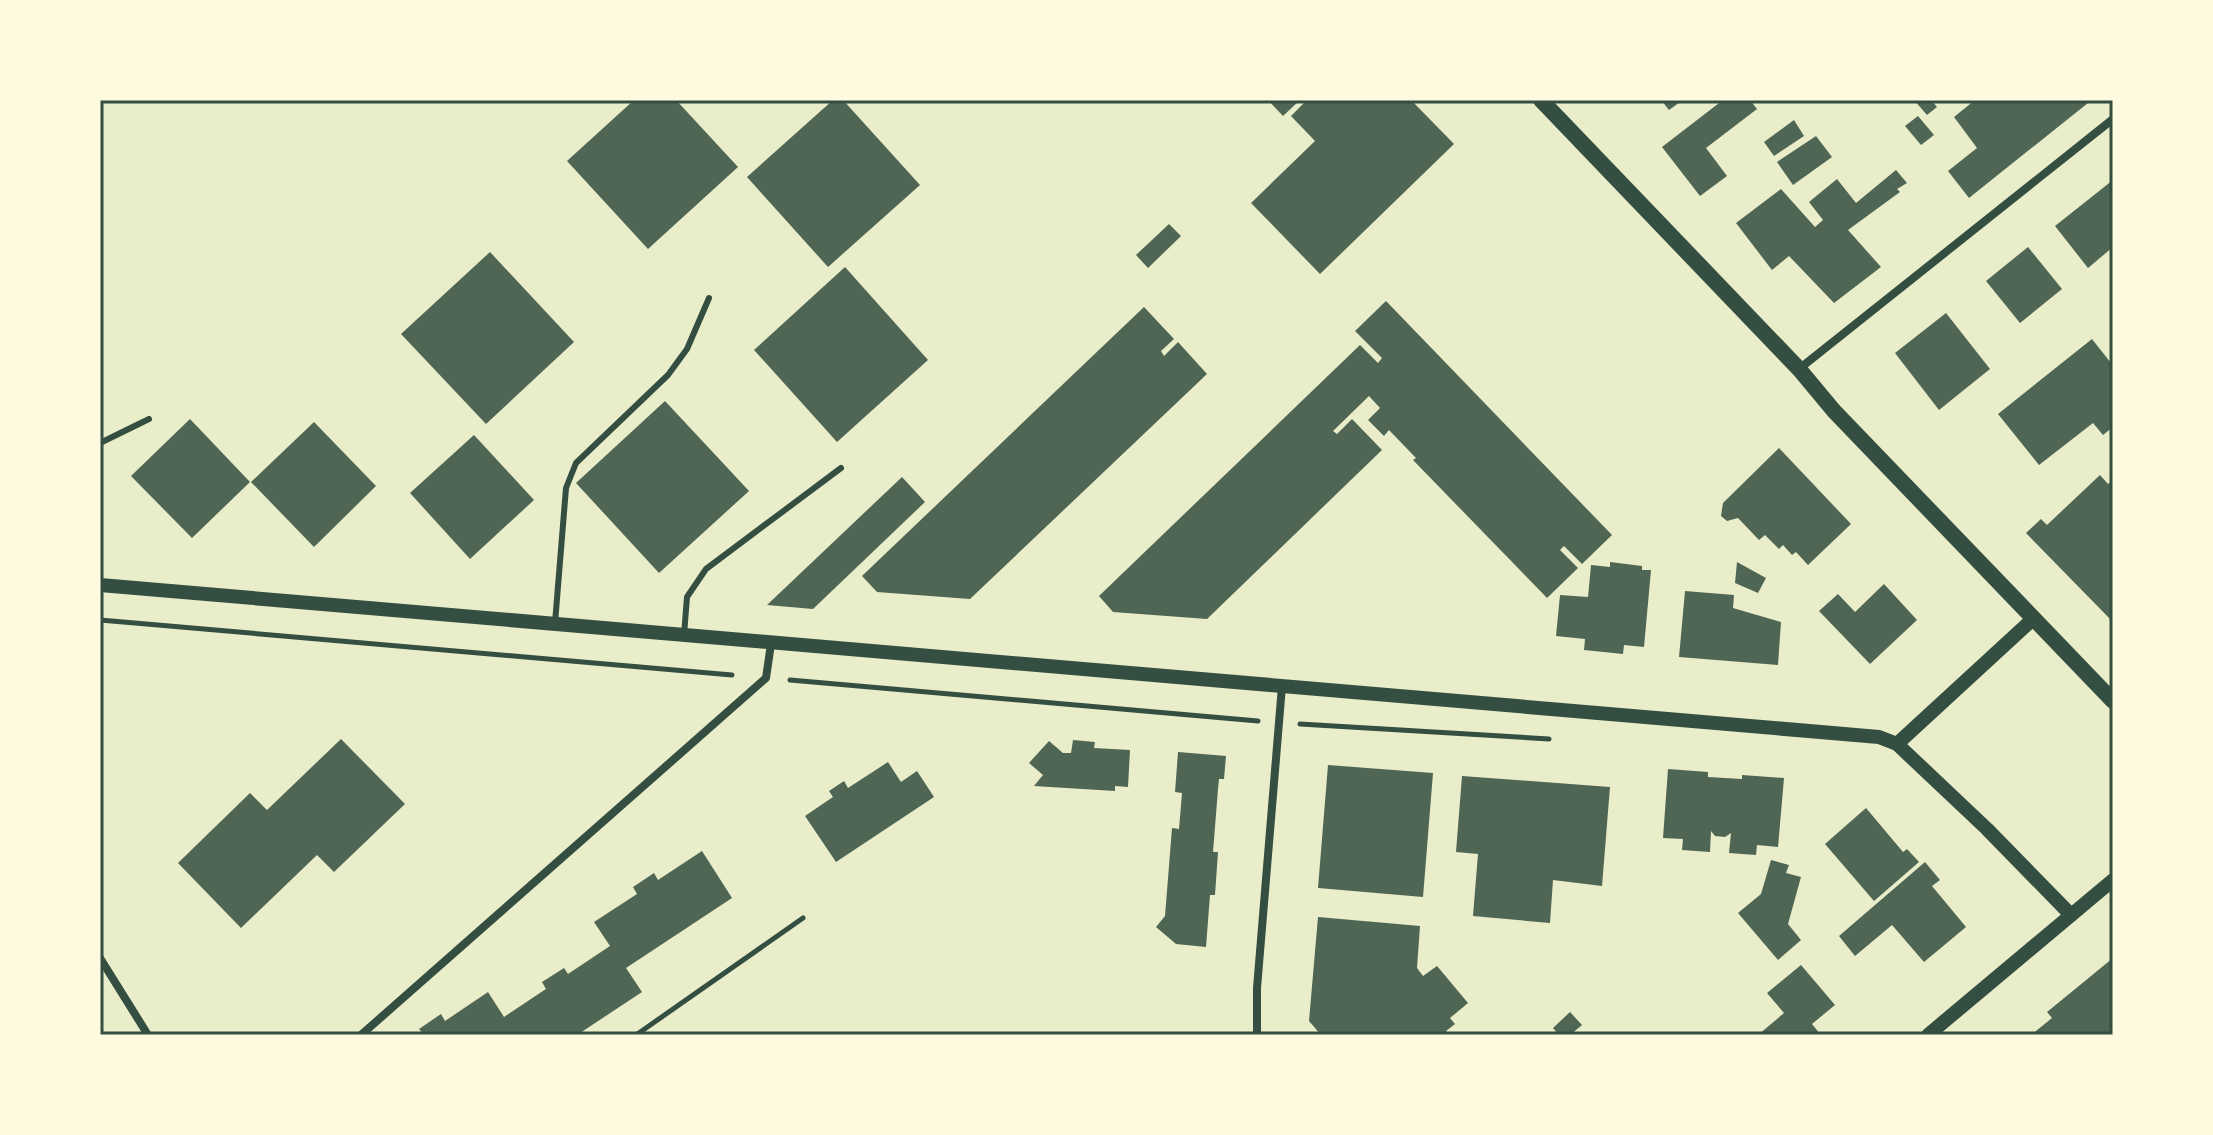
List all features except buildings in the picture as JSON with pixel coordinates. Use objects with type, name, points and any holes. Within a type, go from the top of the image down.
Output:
[{"type":"main road","points":[[1541,100],[2113,701]]},
{"type":"street","points":[[1799,369],[2113,119]]},
{"type":"street","points":[[100,585],[1865,735],[1897,744],[1987,829],[2071,915]]},
{"type":"street","points":[[1897,744],[2033,619]]},
{"type":"street","points":[[361,1035],[766,678],[771,644]]},
{"type":"street","points":[[1257,1035],[1257,988],[1282,686]]},
{"type":"street","points":[[1928,1035],[2113,880]]},
{"type":"street","points":[[100,958],[148,1035]]},
{"type":"lane","points":[[555,623],[566,488],[570,473],[576,463],[668,375],[687,349],[709,298]]},
{"type":"lane","points":[[100,443],[149,419]]},
{"type":"lane","points":[[684,635],[687,597],[706,569],[841,468]]},
{"type":"path","points":[[100,620],[1278,723],[1561,740]]},
{"type":"path","points":[[636,1035],[803,918]]}]
